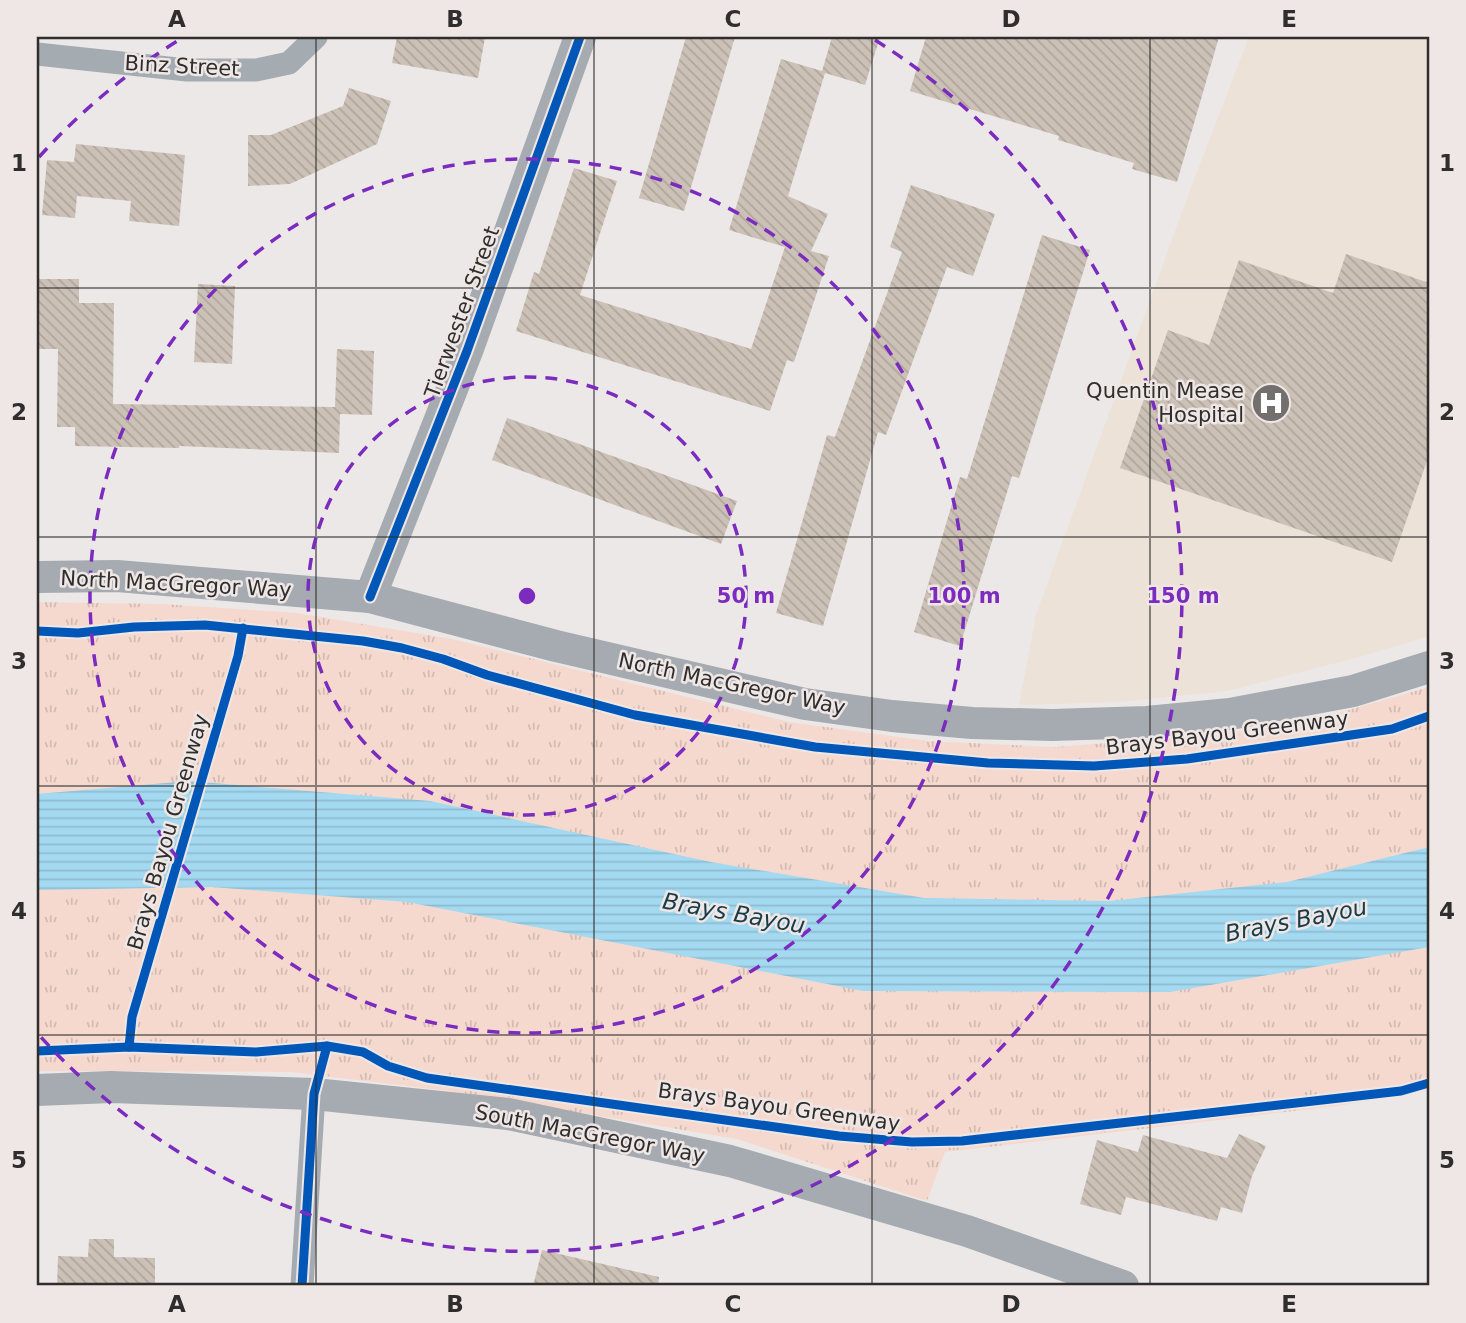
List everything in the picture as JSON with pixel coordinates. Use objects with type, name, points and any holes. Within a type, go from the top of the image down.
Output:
[{"type":"main road","name":"Tierwester Street","points":[[370,597],[467,351],[580,37]]},
{"type":"main road","name":"North MacGregor Way","points":[[37,577],[117,576],[370,597],[556,646],[805,704],[972,723],[1052,725],[1147,722],[1230,714],[1353,691],[1429,667]]},
{"type":"main road","name":"South MacGregor Way","points":[[37,1090],[111,1087],[314,1094],[508,1114],[730,1161],[967,1231],[1123,1286]]},
{"type":"street","name":"Binz Street","points":[[37,54],[187,70],[256,70],[289,63],[316,37]]},
{"type":"street","points":[[302,1286],[314,1094]]},
{"type":"shaded area","name":"Quentin Mease Hospital","points":[[1249,37],[1429,37],[1429,636],[1228,691],[1119,702],[1019,705],[1036,615],[1190,190]]},
{"type":"green space","points":[[37,602],[163,604],[297,613],[452,639],[789,722],[928,741],[1055,747],[1223,734],[1345,711],[1429,687],[1429,1091],[1337,1106],[945,1152],[927,1201],[737,1139],[449,1091],[290,1072],[37,1071]]},
{"type":"water","name":"Brays Bayou","points":[[189,781],[430,801],[711,862],[924,898],[1110,901],[1287,882],[1429,847],[1429,947],[1170,992],[863,991],[407,902],[212,887],[37,890],[37,794]]},
{"type":"building","points":[[397,37],[485,37],[478,78],[392,63]]},
{"type":"building","points":[[686,37],[735,37],[684,211],[639,198]]},
{"type":"building","points":[[832,37],[880,37],[865,85],[825,73],[788,196],[828,214],[811,251],[829,256],[794,362],[787,360],[770,411],[516,331],[534,272],[539,274],[574,168],[617,181],[580,295],[751,349],[785,247],[729,230],[781,59],[822,71]]},
{"type":"building","points":[[926,37],[1219,37],[1177,182],[1132,169],[1134,163],[1058,140],[1059,136],[910,91]]},
{"type":"building","points":[[349,88],[391,101],[377,144],[290,184],[248,186],[248,135],[271,135],[343,106]]},
{"type":"building","points":[[76,144],[185,155],[179,226],[129,221],[131,201],[77,196],[75,218],[42,215],[47,160],[74,162]]},
{"type":"building","points":[[911,185],[995,214],[973,276],[947,267],[886,435],[878,432],[823,626],[776,613],[827,435],[835,437],[902,252],[890,247]]},
{"type":"building","points":[[1042,235],[1090,250],[1019,478],[1012,476],[960,646],[914,632],[960,477],[967,479]]},
{"type":"building","points":[[1346,254],[1429,283],[1429,455],[1392,562],[1120,468],[1168,330],[1209,345],[1239,260],[1333,293]]},
{"type":"building","points":[[39,279],[79,279],[79,303],[114,303],[113,404],[335,407],[337,349],[374,351],[372,415],[340,414],[339,453],[179,446],[75,446],[75,427],[57,427],[58,349],[37,349]]},
{"type":"building","points":[[198,284],[235,286],[232,364],[194,362]]},
{"type":"building","points":[[507,418],[737,501],[721,544],[492,460]]},
{"type":"building","points":[[1239,1134],[1266,1146],[1252,1176],[1242,1213],[1221,1207],[1217,1221],[1126,1197],[1121,1215],[1080,1204],[1097,1140],[1138,1152],[1143,1135],[1227,1158]]},
{"type":"building","points":[[89,1239],[114,1239],[114,1257],[155,1258],[155,1286],[57,1286],[58,1256],[88,1257]]},
{"type":"building","points":[[542,1250],[659,1277],[658,1286],[533,1286]]},
{"type":"cycle path","points":[[370,597],[467,351],[580,37]]},
{"type":"cycle path","name":"Brays Bayou Greenway","points":[[37,631],[78,633],[134,627],[205,625],[363,641],[443,659],[487,675],[635,715],[815,747],[988,763],[1094,766],[1187,759],[1392,729],[1429,716]]},
{"type":"cycle path","name":"Brays Bayou Greenway","points":[[129,1047],[132,1017],[238,656],[243,628]]},
{"type":"cycle path","name":"Brays Bayou Greenway","points":[[37,1051],[129,1047],[256,1052],[327,1046],[363,1052],[388,1066],[427,1078],[839,1136],[912,1142],[962,1141],[1401,1091],[1429,1083]]},
{"type":"cycle path","points":[[302,1286],[314,1094],[327,1046]]},
{"type":"place","name":"Quentin Mease Hospital","points":[[1271,403]]}]
